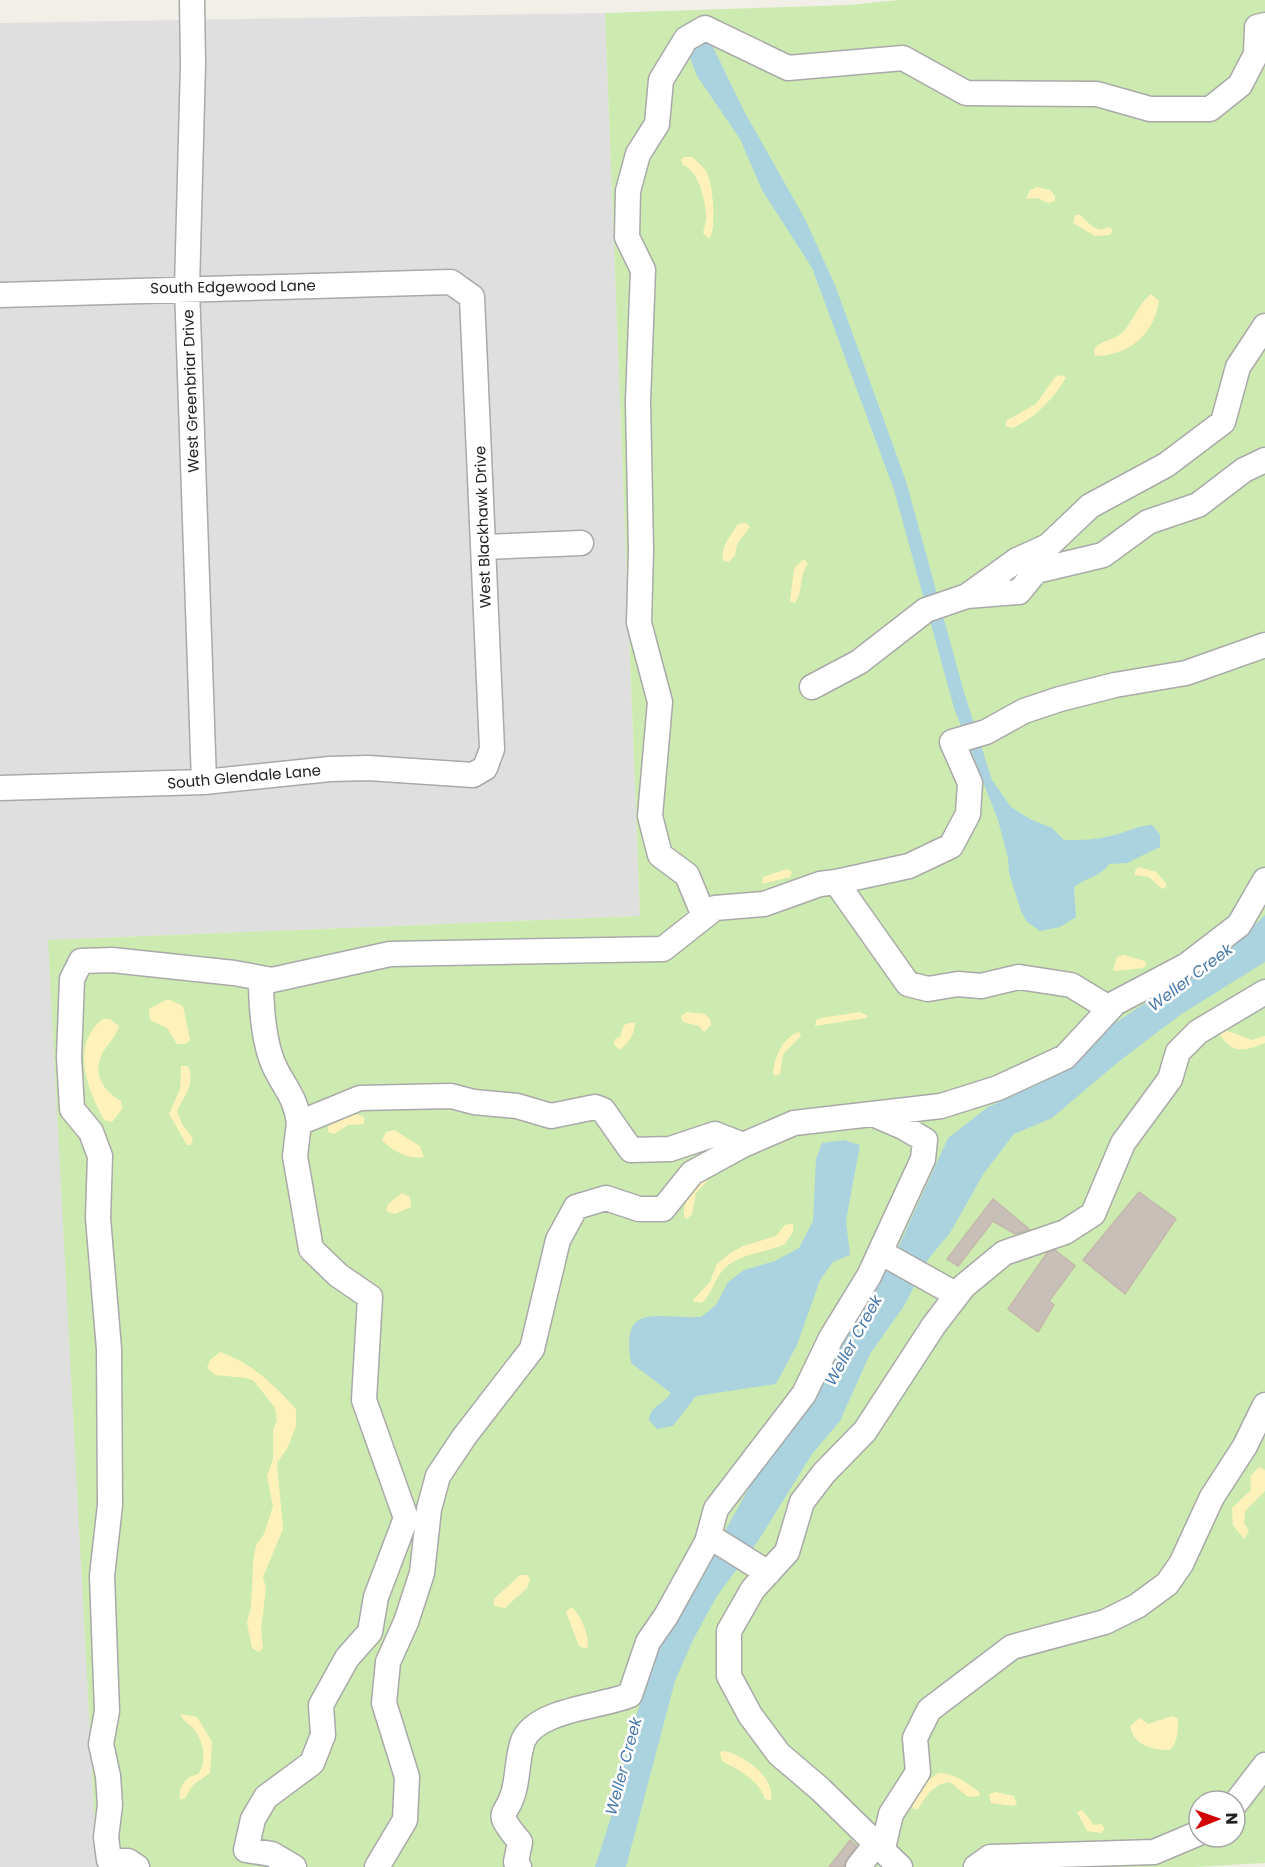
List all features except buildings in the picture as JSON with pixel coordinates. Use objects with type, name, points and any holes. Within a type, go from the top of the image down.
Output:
[{"type":"street","name":"West Greenbriar Drive","points":[[192,0],[193,64],[187,288],[204,782]]},
{"type":"street","points":[[704,916],[687,875],[660,855],[650,816],[660,702],[639,623],[641,550],[638,401],[643,270],[627,237],[628,191],[638,154],[657,124],[661,80],[686,39],[705,28],[788,68],[903,58],[966,93],[1097,94],[1150,109],[1210,109],[1240,85],[1256,54],[1257,27],[1265,25]]},
{"type":"street","name":"South Edgewood Lane","points":[[0,295],[451,282],[464,290]]},
{"type":"street","name":"West Blackhawk Drive","points":[[464,290],[472,297],[474,308],[492,749],[486,768]]},
{"type":"street","points":[[967,596],[1017,560],[1048,546],[1090,506],[1166,465],[1223,422],[1238,368],[1265,326]]},
{"type":"street","points":[[812,687],[859,662],[934,608],[967,596],[1019,592],[1036,571],[1103,555],[1148,522],[1198,505],[1244,470],[1265,460]]},
{"type":"street","points":[[484,547],[581,543]]},
{"type":"street","points":[[136,1867],[128,1861],[109,1860],[106,1837],[110,1805],[108,1776],[101,1744],[107,1711],[102,1576],[110,1505],[109,1349],[98,1218],[100,1156],[91,1132],[72,1109],[69,1057],[72,979],[81,961],[112,960],[234,973],[272,980],[390,954],[663,949],[715,908],[764,904],[820,884],[909,866],[951,846],[968,814],[970,783],[952,742],[975,735],[1024,711],[1060,699],[1115,685],[1186,673],[1265,645]]},
{"type":"street","name":"South Glendale Lane","points":[[0,788],[204,782],[358,768],[473,775],[486,768]]},
{"type":"street","points":[[377,1867],[405,1820],[407,1777],[384,1703],[388,1662],[406,1622],[422,1572],[429,1509],[438,1476],[464,1437],[532,1349],[558,1240],[576,1207],[606,1198],[639,1209],[663,1209],[692,1173],[743,1145],[794,1123],[941,1106],[998,1088],[1065,1057],[1109,1008],[1187,965],[1239,925],[1265,880]]},
{"type":"street","points":[[836,882],[908,984],[928,989],[958,984],[981,986],[1019,977],[1071,986],[1109,1008]]},
{"type":"street","points":[[261,978],[264,1020],[272,1059],[297,1104],[299,1123],[295,1156],[310,1250],[338,1275],[370,1297],[364,1400],[406,1518],[376,1597],[370,1632],[347,1658],[321,1705],[323,1735],[312,1762],[266,1797],[253,1819],[244,1858],[272,1854],[294,1867]]},
{"type":"street","points":[[900,1867],[779,1754],[750,1714],[729,1676],[729,1631],[763,1570],[787,1552],[802,1502],[824,1473],[865,1431],[943,1293],[964,1286],[1004,1253],[1065,1232],[1093,1214],[1123,1143],[1170,1079],[1178,1052],[1198,1032],[1265,992]]},
{"type":"street","points":[[299,1123],[360,1098],[451,1096],[474,1102],[517,1106],[551,1116],[594,1107],[603,1110],[631,1150],[670,1149],[715,1134],[743,1145]]},
{"type":"street","points":[[519,1867],[516,1862],[520,1842],[504,1822],[504,1809],[514,1792],[524,1739],[545,1719],[630,1695],[648,1642],[666,1616],[712,1537],[716,1509],[804,1394],[831,1338],[869,1276],[886,1255],[923,1159],[925,1140],[871,1113]]},
{"type":"street","points":[[886,1255],[943,1293]]},
{"type":"street","points":[[858,1867],[880,1846],[891,1814],[918,1772],[915,1738],[930,1710],[973,1674],[1012,1647],[1105,1622],[1137,1606],[1167,1584],[1181,1564],[1212,1497],[1245,1446],[1265,1405]]},
{"type":"street","points":[[712,1537],[763,1570]]},
{"type":"street","points":[[1247,1789],[1265,1765]]},
{"type":"street","points":[[976,1867],[990,1857],[1154,1852],[1187,1838]]},
{"type":"shaded area","points":[[605,13],[640,916],[49,940],[97,1867],[0,1867],[0,23]]},
{"type":"green space","points":[[900,0],[1265,0],[1265,1863],[1195,1867],[97,1867],[48,940],[640,916],[605,13],[848,5]]},
{"type":"sand","points":[[684,157],[692,157],[708,176],[713,216],[709,239],[703,233],[706,217],[703,194],[693,173],[683,165],[681,160]]},
{"type":"sand","points":[[1037,187],[1050,190],[1055,196],[1055,201],[1048,203],[1038,198],[1026,199],[1030,190]]},
{"type":"sand","points":[[1075,215],[1080,215],[1093,227],[1101,230],[1108,227],[1113,230],[1110,235],[1095,236],[1073,223]]},
{"type":"sand","points":[[1151,294],[1159,301],[1156,313],[1152,324],[1138,341],[1118,352],[1095,356],[1094,349],[1122,333],[1142,303]]},
{"type":"sand","points":[[1062,375],[1066,378],[1041,409],[1028,420],[1012,428],[1006,426],[1006,421],[1036,404],[1055,377]]},
{"type":"sand","points":[[746,523],[750,527],[737,544],[735,556],[728,562],[723,560],[723,550],[730,536],[738,524]]},
{"type":"sand","points":[[804,559],[808,564],[803,573],[795,603],[790,601],[794,568]]},
{"type":"sand","points":[[1139,867],[1156,872],[1166,883],[1166,887],[1162,889],[1149,877],[1135,875]]},
{"type":"sand","points":[[787,869],[792,872],[790,877],[762,884],[763,877]]},
{"type":"sand","points":[[1123,955],[1145,961],[1146,965],[1143,968],[1113,970],[1117,957]]},
{"type":"sand","points":[[168,999],[183,1006],[190,1040],[186,1044],[177,1044],[167,1028],[150,1020],[149,1009]]},
{"type":"sand","points":[[687,1012],[705,1014],[710,1019],[711,1025],[704,1032],[699,1026],[683,1022],[681,1016]]},
{"type":"sand","points":[[860,1012],[868,1016],[815,1026],[816,1020],[821,1018]]},
{"type":"sand","points":[[103,1019],[110,1019],[119,1026],[102,1054],[98,1069],[101,1082],[121,1101],[122,1109],[112,1122],[104,1120],[98,1108],[85,1068],[84,1054],[87,1042],[93,1030]]},
{"type":"sand","points":[[635,1023],[634,1031],[628,1042],[619,1050],[614,1044],[615,1039],[620,1037],[624,1025]]},
{"type":"sand","points":[[1225,1030],[1252,1040],[1265,1036],[1265,1043],[1240,1050],[1230,1046],[1220,1035]]},
{"type":"sand","points":[[799,1032],[801,1036],[783,1054],[780,1074],[775,1076],[774,1067],[780,1048]]},
{"type":"sand","points":[[181,1066],[188,1066],[191,1079],[177,1111],[182,1124],[193,1138],[191,1145],[187,1145],[169,1114],[180,1089]]},
{"type":"sand","points":[[356,1114],[364,1117],[364,1124],[348,1125],[334,1134],[328,1132],[328,1125],[335,1119]]},
{"type":"sand","points":[[394,1130],[420,1146],[424,1157],[407,1156],[386,1144],[382,1140],[386,1132]]},
{"type":"sand","points":[[709,1173],[711,1177],[696,1193],[692,1214],[687,1219],[684,1217],[684,1210],[688,1198]]},
{"type":"sand","points":[[402,1193],[410,1197],[411,1207],[395,1214],[386,1211],[388,1204]]},
{"type":"sand","points":[[793,1223],[793,1232],[785,1244],[731,1263],[718,1276],[709,1295],[702,1303],[692,1301],[710,1282],[717,1264],[729,1254],[743,1246],[776,1236],[785,1225]]},
{"type":"sand","points":[[220,1352],[252,1368],[296,1409],[296,1426],[288,1447],[277,1463],[283,1529],[263,1577],[266,1588],[261,1630],[263,1648],[259,1652],[252,1648],[247,1623],[251,1607],[256,1545],[264,1534],[273,1506],[267,1476],[273,1459],[273,1431],[277,1420],[275,1408],[254,1381],[215,1375],[207,1368],[210,1360]]},
{"type":"sand","points":[[1259,1467],[1265,1470],[1265,1491],[1245,1511],[1244,1523],[1249,1531],[1244,1539],[1233,1525],[1232,1508],[1251,1490],[1250,1477]]},
{"type":"sand","points":[[520,1575],[527,1575],[530,1579],[527,1588],[505,1608],[494,1606],[494,1599]]},
{"type":"sand","points":[[571,1607],[584,1626],[587,1649],[579,1646],[566,1612]]},
{"type":"sand","points":[[180,1714],[197,1717],[212,1742],[210,1773],[193,1785],[185,1798],[180,1800],[183,1783],[201,1770],[203,1748],[194,1729]]},
{"type":"sand","points":[[1172,1716],[1178,1719],[1178,1727],[1176,1740],[1170,1750],[1145,1746],[1132,1733],[1130,1726],[1140,1718],[1148,1724]]},
{"type":"sand","points":[[725,1751],[741,1757],[757,1768],[768,1783],[771,1800],[765,1799],[758,1786],[748,1776],[722,1761],[720,1752]]},
{"type":"sand","points":[[939,1773],[960,1779],[979,1792],[980,1796],[968,1797],[950,1782],[944,1783],[928,1795],[918,1809],[913,1809],[921,1788]]},
{"type":"sand","points":[[996,1792],[1014,1796],[1017,1804],[1013,1806],[991,1803],[989,1794]]},
{"type":"sand","points":[[1082,1810],[1094,1825],[1101,1824],[1105,1829],[1101,1833],[1087,1831],[1077,1812]]},
{"type":"water","points":[[706,38],[712,45],[744,111],[805,219],[835,285],[906,481],[964,692],[992,780],[1011,807],[1030,819],[1052,828],[1064,840],[1101,838],[1152,825],[1160,834],[1160,847],[1127,863],[1109,864],[1102,871],[1074,887],[1076,917],[1060,927],[1040,931],[1027,922],[1021,911],[1009,873],[1008,858],[998,820],[954,708],[894,490],[812,268],[762,190],[740,139],[697,76],[687,50]]},
{"type":"water","name":"Weller Creek","points":[[1265,915],[1265,962],[1180,1015],[1117,1063],[1052,1118],[1014,1134],[984,1173],[950,1233],[929,1258],[904,1306],[870,1354],[840,1421],[812,1454],[760,1538],[717,1596],[693,1640],[675,1681],[626,1867],[595,1867],[612,1814],[632,1728],[658,1650],[753,1481],[795,1423],[892,1261],[948,1138],[988,1107],[1039,1084],[1106,1029],[1223,956]]},
{"type":"water","points":[[844,1140],[860,1145],[846,1221],[850,1255],[833,1262],[820,1280],[797,1345],[776,1384],[696,1396],[673,1426],[657,1429],[649,1420],[650,1415],[671,1393],[631,1363],[629,1343],[631,1330],[637,1322],[645,1318],[701,1317],[716,1305],[728,1282],[744,1270],[775,1261],[799,1248],[813,1221],[816,1159],[822,1143]]}]
